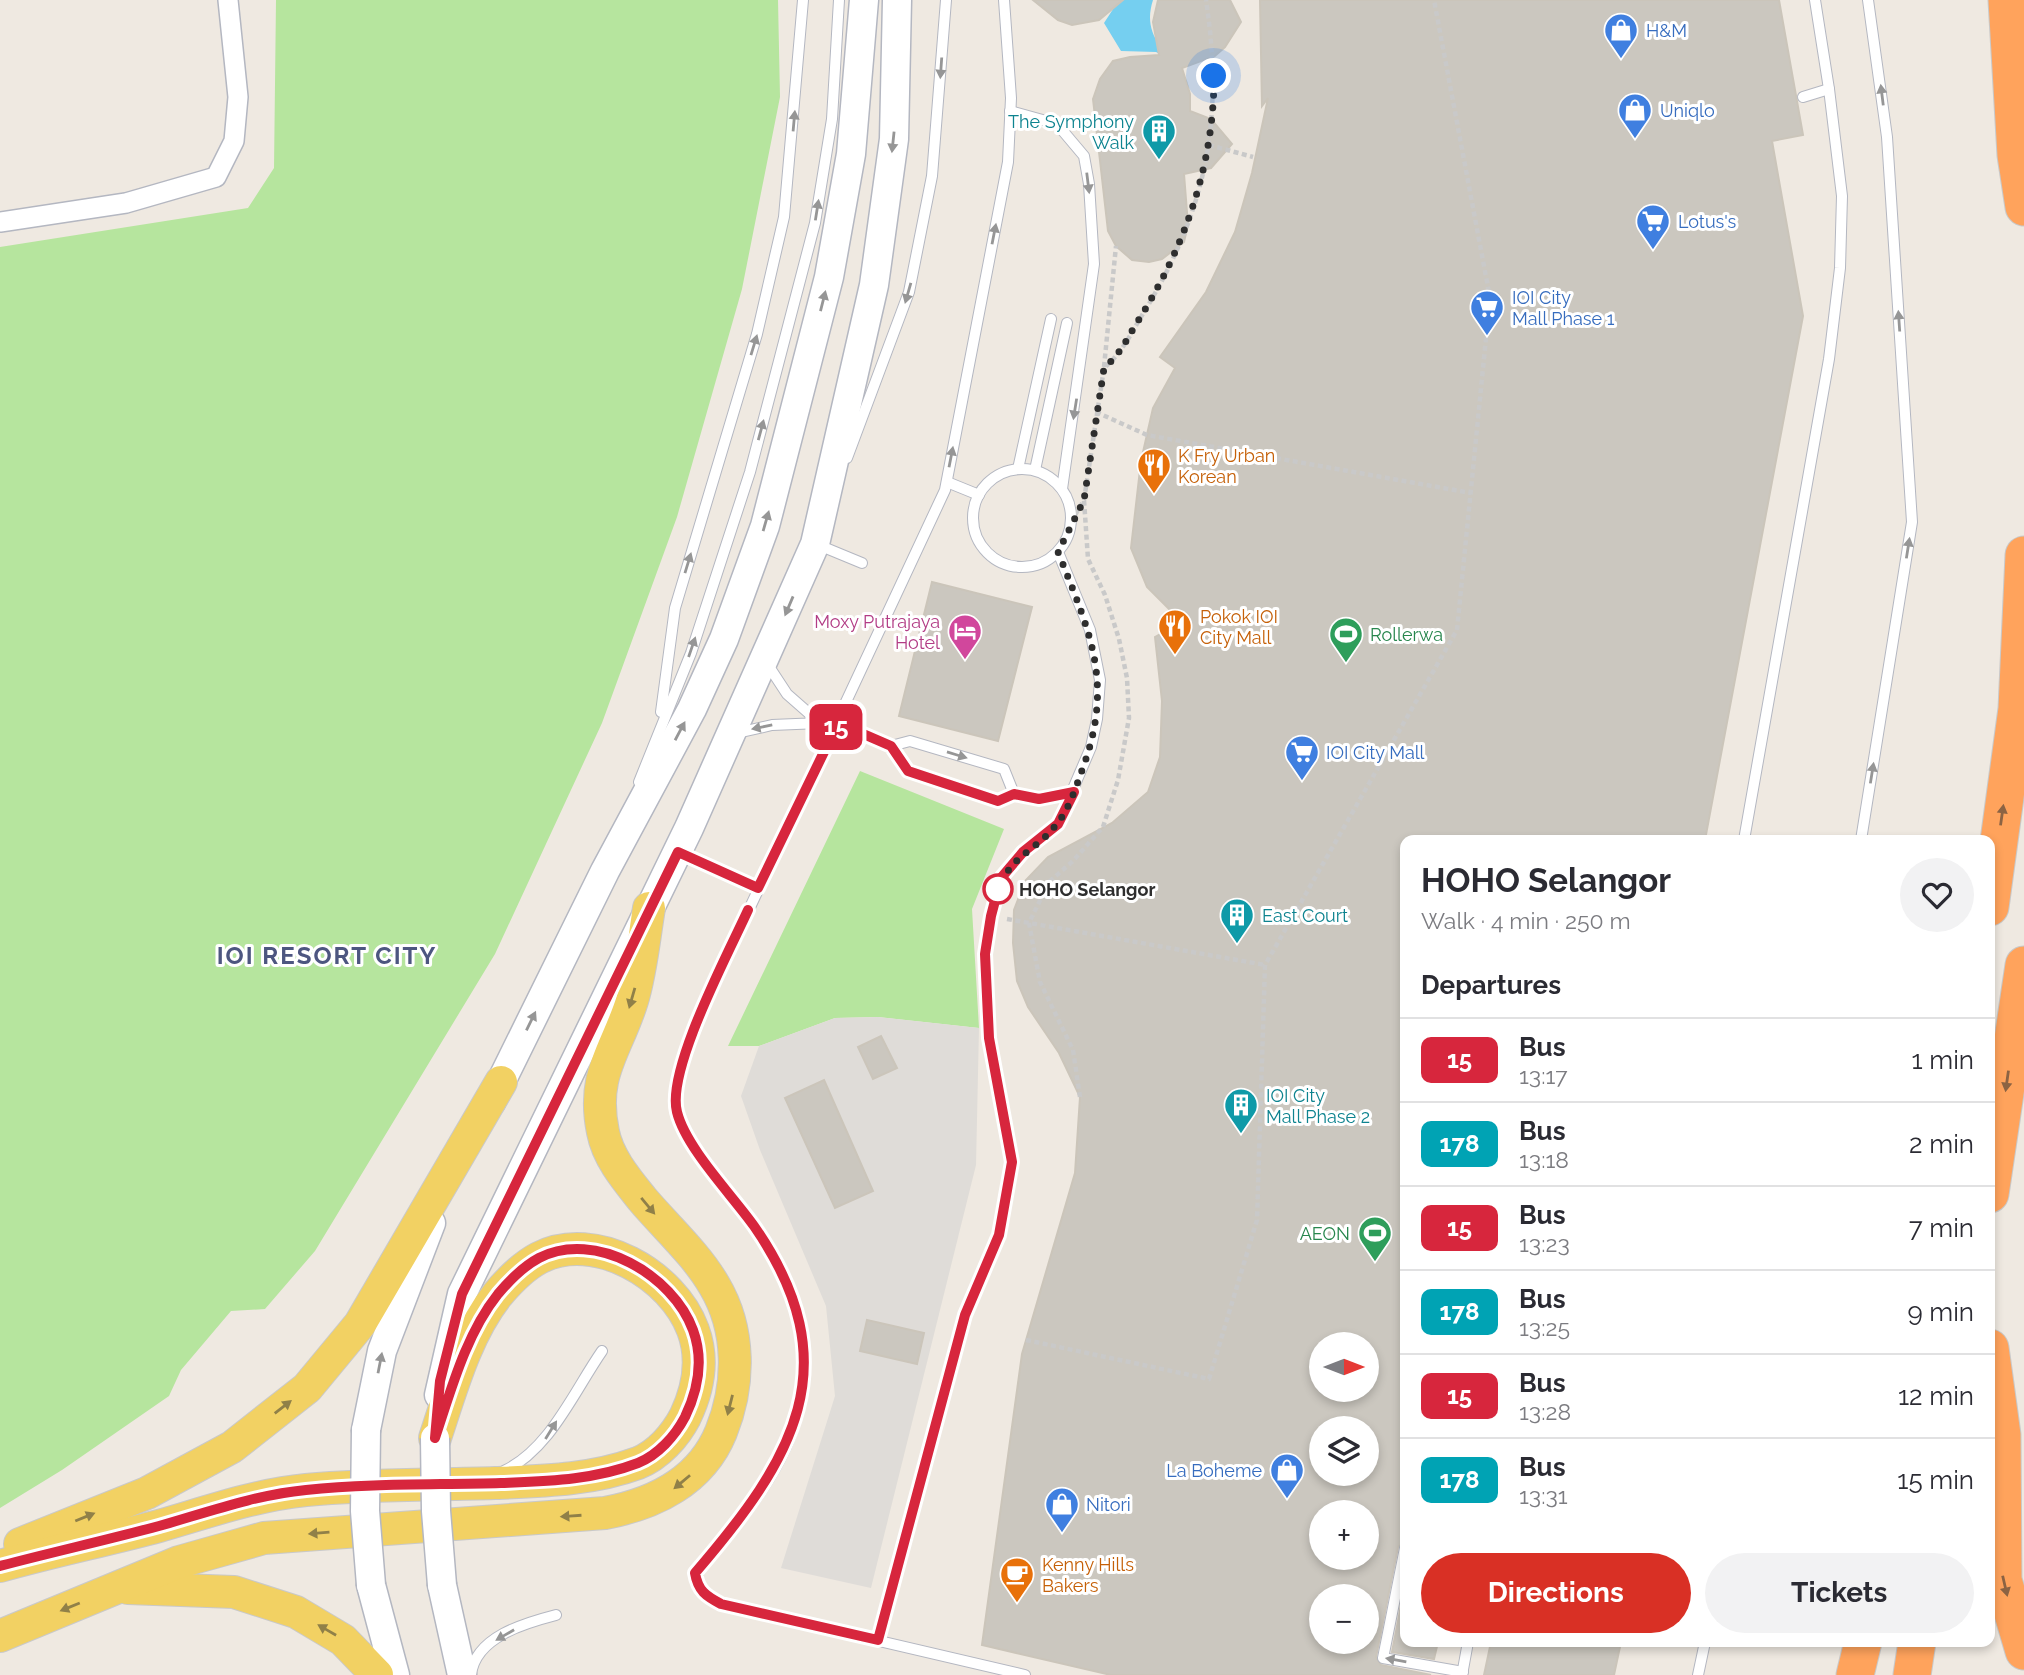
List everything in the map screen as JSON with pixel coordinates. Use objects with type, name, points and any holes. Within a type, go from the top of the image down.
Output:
[{"type":"highway","points":[[2007,0],[2016,155],[2024,207]]},
{"type":"highway","points":[[1995,870],[2017,709],[2024,555]]},
{"type":"highway","points":[[1995,1160],[2024,965]]},
{"type":"highway","points":[[1995,1388],[2001,1435],[2003,1580],[2024,1651]]},
{"type":"highway","points":[[1855,1675],[1862,1647]]},
{"type":"highway","points":[[1870,1675],[1873,1647]]},
{"type":"highway","points":[[1912,1675],[1916,1647]]},
{"type":"main road","points":[[0,1636],[179,1562],[264,1538],[606,1513],[638,1507],[671,1491],[696,1469],[716,1445],[729,1410],[736,1374],[734,1343],[726,1311],[714,1284],[618,1168],[603,1135],[598,1100],[605,1064],[632,1001],[649,908]]},
{"type":"main road","points":[[0,1554],[147,1493],[232,1447],[307,1388],[360,1324],[501,1082]]},
{"type":"main road","points":[[0,1566],[159,1526],[243,1500],[306,1490],[607,1475],[649,1458],[678,1431],[695,1396],[700,1362],[694,1330],[677,1300],[657,1281],[627,1261],[597,1251],[568,1250],[539,1258],[517,1274],[497,1296],[480,1323],[453,1386],[435,1438]]},
{"type":"main road","points":[[118,1587],[234,1592],[296,1612],[343,1640],[377,1675]]},
{"type":"street","points":[[0,222],[126,203],[216,177],[234,141],[239,97],[228,0]]},
{"type":"street","points":[[395,1675],[371,1585],[365,1511],[366,1430],[382,1352],[408,1279],[437,1210],[605,871],[692,709],[724,639],[765,526],[829,277],[851,154],[864,0]]},
{"type":"street","points":[[462,1675],[442,1585],[436,1511],[435,1438],[440,1381],[462,1294],[678,852],[765,662],[815,544],[874,285],[894,139],[897,0]]},
{"type":"lane","points":[[660,726],[675,608],[757,334],[784,217],[803,0]]},
{"type":"lane","points":[[605,871],[691,653],[750,472],[815,223],[832,119],[839,0]]},
{"type":"lane","points":[[898,43],[903,0]]},
{"type":"lane","points":[[862,563],[815,544],[909,292],[932,176],[946,0]]},
{"type":"lane","points":[[1004,0],[1010,111],[1008,162],[947,482],[692,1035],[680,1074],[676,1111],[691,1140],[782,1270],[801,1323],[803,1369],[796,1420],[780,1459],[752,1504],[695,1573],[702,1593],[721,1604],[1024,1675]]},
{"type":"lane","points":[[1746,835],[1829,359],[1840,268],[1842,195],[1815,0]]},
{"type":"lane","points":[[1862,835],[1912,522],[1887,137],[1868,0]]},
{"type":"lane","points":[[1803,97],[1829,89]]},
{"type":"lane","points":[[1010,111],[1057,124],[1084,156],[1094,264],[1062,489]]},
{"type":"lane","points":[[1018,468],[1051,319]]},
{"type":"lane","points":[[1035,470],[1067,323]]},
{"type":"lane","points":[[1018,468],[1035,470],[1050,478],[1062,489],[1070,505],[1072,522],[1067,538],[1058,552],[1046,562],[1031,567],[1000,563],[978,541],[974,510],[978,495],[988,482],[1002,473],[1018,468]]},
{"type":"lane","points":[[947,482],[978,495]]},
{"type":"lane","points":[[878,1640],[965,1315],[999,1235],[1012,1162],[989,1038],[985,954],[991,916],[1001,878],[1023,852],[1058,824],[1074,792],[1091,747],[1100,680],[1090,631],[1058,552]]},
{"type":"lane","points":[[732,734],[772,725],[820,723],[787,694],[765,662]]},
{"type":"lane","points":[[838,723],[891,746],[908,771],[998,801],[1014,794],[1039,799],[1074,792]]},
{"type":"lane","points":[[891,746],[910,741],[1004,769],[1014,794]]},
{"type":"lane","points":[[678,852],[758,888]]},
{"type":"lane","points":[[478,1483],[525,1461],[545,1439],[602,1351]]},
{"type":"lane","points":[[1400,1573],[1383,1658],[1463,1674],[1467,1647]]},
{"type":"lane","points":[[471,1675],[472,1666],[484,1648],[527,1623],[556,1615]]},
{"type":"lane","points":[[1698,1675],[1704,1647]]},
{"type":"path","points":[[1104,368],[1121,353],[1161,284],[1188,225],[1209,145],[1214,96],[1214,56],[1206,0]]},
{"type":"path","points":[[1026,1340],[1209,1379],[1256,1220],[1265,965],[1457,630],[1490,298],[1434,0]]},
{"type":"path","points":[[1209,145],[1253,157]]},
{"type":"path","points":[[1072,522],[1084,500],[1104,368],[1116,246]]},
{"type":"path","points":[[1076,402],[1147,435],[1471,493]]},
{"type":"path","points":[[991,916],[1265,965]]},
{"type":"green space","points":[[276,0],[778,0],[780,97],[742,289],[677,517],[602,723],[495,954],[315,1251],[265,1309],[231,1311],[181,1370],[169,1396],[62,1470],[0,1508],[0,247],[248,208],[274,168]]},
{"type":"green space","points":[[860,771],[1004,829],[972,909],[979,1028],[878,1017],[835,1018],[759,1046],[728,1046]]},
{"type":"shaded area","points":[[878,1017],[979,1028],[976,1165],[871,1588],[781,1568],[835,1396],[826,1306],[760,1150],[741,1096],[759,1046],[835,1018]]},
{"type":"water","points":[[1119,0],[1153,0],[1150,17],[1152,32],[1170,59],[1156,52],[1121,51],[1104,23]]},
{"type":"building","points":[[1033,0],[1123,0],[1099,20],[1072,25],[1058,20]]},
{"type":"building","name":"The Symphony Walk","points":[[1158,0],[1230,0],[1241,22],[1225,47],[1215,56],[1182,68],[1190,94],[1190,111],[1211,119],[1232,144],[1211,168],[1184,174],[1188,225],[1184,242],[1162,259],[1149,262],[1132,260],[1116,246],[1108,231],[1093,99],[1100,79],[1113,61],[1159,55],[1153,22]]},
{"type":"building","points":[[1260,0],[1779,0],[1803,135],[1772,141],[1803,316],[1706,835],[1400,835],[1400,1545],[1379,1642],[1379,1584],[1309,1584],[1309,1654],[1377,1654],[1381,1665],[1431,1675],[1111,1675],[982,1645],[1022,1354],[1075,1173],[1080,1097],[1059,1053],[1028,1007],[1017,981],[1013,943],[1014,910],[1025,881],[1048,857],[1112,823],[1148,792],[1160,757],[1162,701],[1155,637],[1182,622],[1147,587],[1131,548],[1141,461],[1153,408],[1175,368],[1160,357],[1206,292],[1235,232],[1252,173],[1268,98],[1262,106]]},
{"type":"building","name":"Moxy Putrajaya Hotel","points":[[932,582],[1032,607],[998,741],[899,716]]},
{"type":"building","points":[[881,1036],[897,1068],[873,1079],[858,1047]]},
{"type":"building","points":[[824,1080],[873,1191],[835,1208],[785,1098]]},
{"type":"building","points":[[867,1320],[924,1333],[917,1364],[860,1351]]},
{"type":"building","points":[[1400,1611],[1400,1647],[1437,1647],[1434,1659],[1392,1652]]},
{"type":"building","points":[[1490,1647],[1620,1647],[1614,1675],[1484,1675]]},
{"type":"bus line","name":"15","points":[[0,1566],[159,1526],[243,1500],[306,1490],[538,1481],[607,1475],[649,1458],[678,1431],[695,1396],[700,1362],[694,1330],[677,1300],[657,1281],[627,1261],[597,1251],[568,1250],[539,1258],[517,1274],[497,1296],[480,1323],[464,1359],[435,1438],[440,1381],[462,1294],[678,852],[758,888],[838,723],[891,746],[908,771],[998,801],[1014,794],[1039,799],[1074,792],[1058,824],[1023,852],[1001,878],[991,916],[985,954],[989,1038],[1012,1162],[999,1235],[965,1315],[878,1640],[721,1604],[702,1593],[696,1583],[695,1573],[752,1504],[780,1459],[796,1420],[803,1369],[801,1323],[782,1270],[753,1225],[713,1173],[676,1111],[680,1074],[692,1035],[748,910]]},
{"type":"place","name":"H&M","points":[[1621,60]]},
{"type":"place","name":"Uniqlo","points":[[1635,140]]},
{"type":"place","name":"The Symphony Walk","points":[[1159,161]]},
{"type":"place","name":"Lotus's","points":[[1653,251]]},
{"type":"place","name":"IOI City Mall Phase 1","points":[[1487,337]]},
{"type":"place","name":"K Fry Urban Korean","points":[[1154,495]]},
{"type":"place","name":"Pokok IOI City Mall","points":[[1175,656]]},
{"type":"place","name":"Moxy Putrajaya Hotel","points":[[965,661]]},
{"type":"place","name":"Rollerwa","points":[[1346,664]]},
{"type":"place","name":"IOI City Mall","points":[[1302,782]]},
{"type":"place","name":"HOHO Selangor","points":[[998,889]]},
{"type":"place","name":"East Court","points":[[1237,945]]},
{"type":"place","name":"IOI City Mall Phase 2","points":[[1241,1135]]},
{"type":"place","name":"AEON","points":[[1375,1263]]},
{"type":"place","name":"La Boheme","points":[[1287,1500]]},
{"type":"place","name":"Nitori","points":[[1062,1534]]},
{"type":"place","name":"Kenny Hills Bakers","points":[[1017,1604]]},
{"type":"district","name":"IOI RESORT CITY","points":[[327,955]]},
{"type":"route","points":[[998,889],[996,897],[1001,878],[1023,852],[1058,824],[1074,792],[1091,747],[1097,719],[1100,680],[1090,631],[1058,552],[1084,500],[1104,368],[1121,353],[1161,284],[1188,225],[1209,145],[1214,76]]}]
